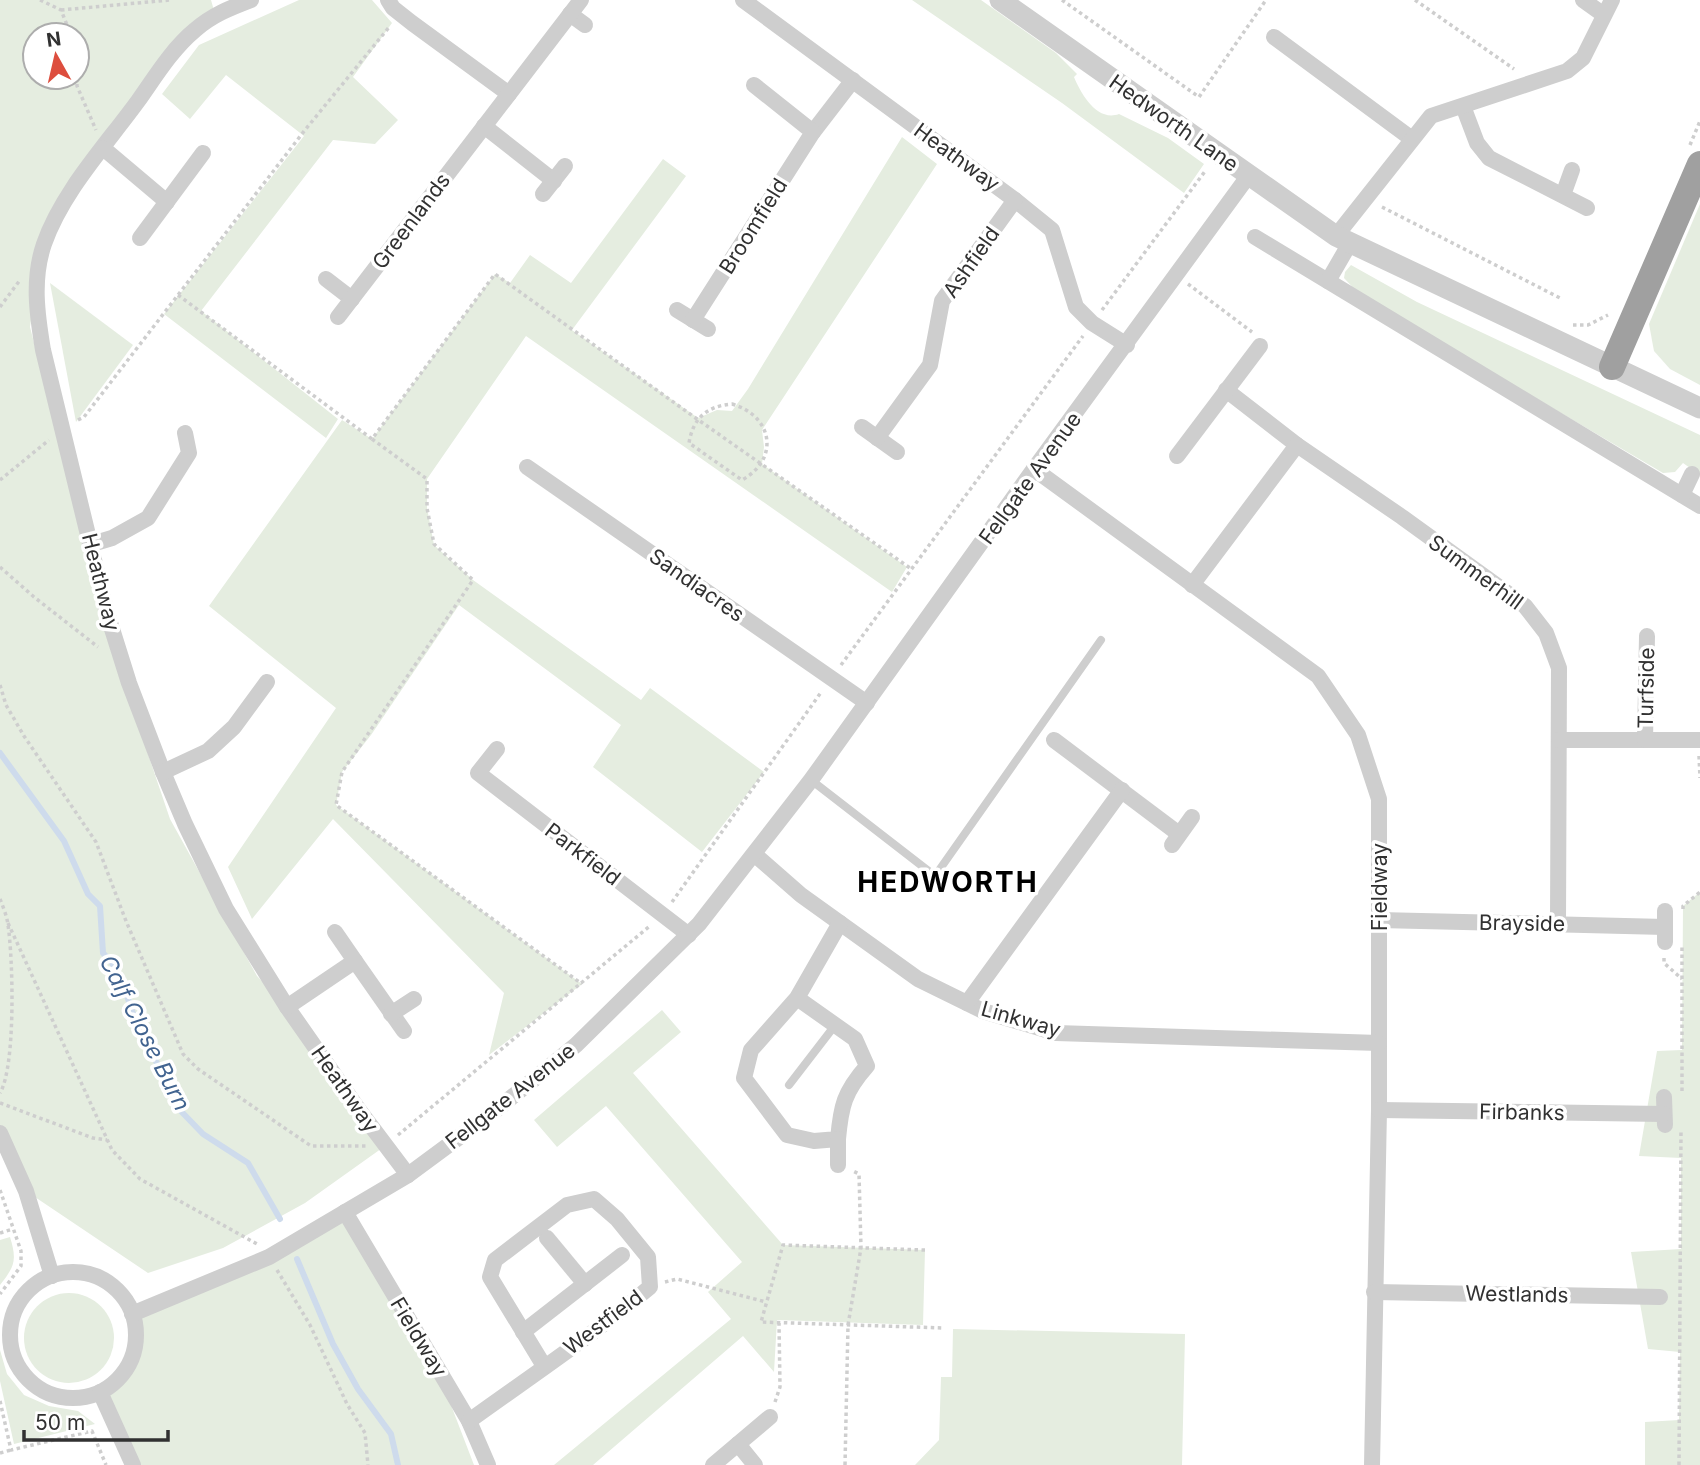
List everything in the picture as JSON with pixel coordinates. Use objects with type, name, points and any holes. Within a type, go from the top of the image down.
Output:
[{"type":"highway","points":[[1612,367],[1700,164]]},
{"type":"street","name":"Heathway","points":[[251,0],[215,14],[192,32],[60,208],[44,244],[37,280],[37,312],[43,349],[107,613],[123,665],[163,772],[226,909],[287,1007],[408,1175]]},
{"type":"street","points":[[388,0],[400,14],[509,94]]},
{"type":"street","name":"Greenlands","points":[[338,317],[581,0]]},
{"type":"street","name":"Heathway","points":[[743,0],[1052,230],[1076,307],[1092,323],[1127,345]]},
{"type":"street","name":"Hedworth Lane","points":[[1000,0],[1343,240],[1700,408]]},
{"type":"street","points":[[1583,0],[1604,15]]},
{"type":"street","points":[[1328,281],[1343,240],[1365,198],[1431,116],[1567,71],[1583,58],[1612,0]]},
{"type":"street","points":[[570,14],[585,24]]},
{"type":"street","points":[[1274,37],[1412,139]]},
{"type":"street","name":"Broomfield","points":[[694,320],[813,132],[853,80]]},
{"type":"street","points":[[754,85],[813,132]]},
{"type":"street","points":[[1463,106],[1476,143],[1489,158],[1587,208]]},
{"type":"street","points":[[484,126],[554,181]]},
{"type":"street","points":[[103,148],[167,202]]},
{"type":"street","points":[[140,238],[203,153]]},
{"type":"street","points":[[543,194],[565,166]]},
{"type":"street","points":[[1563,195],[1572,170]]},
{"type":"street","name":"Fellgate Avenue","points":[[132,1314],[269,1257],[408,1175],[496,1110],[576,1045],[689,935],[723,897],[811,780],[1034,469],[1250,176]]},
{"type":"street","name":"Ashfield","points":[[877,438],[930,365],[942,301],[1015,200]]},
{"type":"street","points":[[1255,237],[1700,506]]},
{"type":"street","points":[[326,279],[352,299]]},
{"type":"street","points":[[677,310],[708,329]]},
{"type":"street","points":[[1177,456],[1260,346]]},
{"type":"street","name":"Summerhill","points":[[1226,390],[1297,445],[1525,606],[1546,633],[1559,668],[1558,923]]},
{"type":"street","points":[[862,427],[897,452]]},
{"type":"street","points":[[92,544],[112,538],[149,518],[189,453],[185,433]]},
{"type":"street","points":[[1192,585],[1297,445]]},
{"type":"street","name":"Sandiacres","points":[[527,467],[867,703]]},
{"type":"street","name":"Fieldway","points":[[1034,469],[1318,676],[1358,735],[1379,799],[1379,1110],[1372,1465]]},
{"type":"street","points":[[1682,495],[1692,474]]},
{"type":"street","name":"Turfside","points":[[1646,740],[1647,636]]},
{"type":"street","points":[[163,772],[208,751],[234,727],[267,682]]},
{"type":"street","points":[[1699,729],[1699,746]]},
{"type":"street","points":[[1054,740],[1122,790],[1176,840],[1192,817]]},
{"type":"street","name":"Turfside","points":[[1559,740],[1646,740],[1699,746]]},
{"type":"street","points":[[478,773],[497,749]]},
{"type":"street","name":"Parkfield","points":[[464,762],[689,935]]},
{"type":"street","points":[[967,1003],[1122,790]]},
{"type":"street","name":"Linkway","points":[[754,855],[801,895],[918,979],[983,1011],[1056,1033],[1379,1043]]},
{"type":"street","name":"Brayside","points":[[1379,919],[1665,927]]},
{"type":"street","points":[[838,1139],[814,1141],[787,1135],[744,1079],[751,1050],[797,998],[840,923]]},
{"type":"street","points":[[335,932],[404,1031]]},
{"type":"street","points":[[287,1007],[355,961]]},
{"type":"street","points":[[797,998],[855,1039],[867,1066],[850,1086],[841,1108],[838,1165]]},
{"type":"street","points":[[391,1014],[414,999]]},
{"type":"street","name":"Firbanks","points":[[1379,1110],[1665,1120],[1664,1097]]},
{"type":"street","points":[[0,1132],[26,1191],[52,1276]]},
{"type":"street","name":"Westfield","points":[[469,1421],[544,1366],[650,1287],[648,1257],[617,1220],[594,1199],[567,1205],[495,1260],[490,1277],[544,1366]]},
{"type":"street","name":"Fieldway","points":[[345,1212],[469,1421],[488,1465]]},
{"type":"street","name":"Westfield","points":[[547,1238],[585,1284]]},
{"type":"street","name":"Westfield","points":[[523,1332],[622,1255]]},
{"type":"street","points":[[68,1272],[85,1273],[100,1279],[114,1287],[132,1314],[136,1339],[130,1364],[120,1378],[100,1392],[79,1398],[56,1397],[40,1390],[26,1378],[16,1364],[10,1346],[14,1311],[30,1290],[52,1276],[68,1272]]},
{"type":"street","name":"Westlands","points":[[1374,1292],[1660,1297]]},
{"type":"street","points":[[100,1392],[133,1465]]},
{"type":"street","points":[[713,1465],[770,1417]]},
{"type":"street","points":[[738,1444],[755,1465]]},
{"type":"lane","points":[[811,780],[935,876],[1101,640]]},
{"type":"lane","points":[[789,1085],[836,1024]]},
{"type":"path","points":[[40,0],[61,10],[170,0]]},
{"type":"path","points":[[1062,0],[1199,97],[1266,0]]},
{"type":"path","points":[[1415,0],[1533,82]]},
{"type":"path","points":[[61,10],[65,21]]},
{"type":"path","points":[[0,481],[64,428],[84,417],[305,130],[400,14]]},
{"type":"path","points":[[79,91],[103,148]]},
{"type":"path","points":[[1365,198],[1560,298]]},
{"type":"path","points":[[372,439],[495,274],[911,568]]},
{"type":"path","points":[[1177,276],[1252,332],[1260,346]]},
{"type":"path","points":[[178,295],[427,479],[427,508],[434,544],[473,580],[342,772],[336,805],[582,984]]},
{"type":"path","points":[[732,404],[745,408],[756,416],[767,438],[767,451],[762,464],[754,474],[743,480],[732,473],[689,443],[697,419],[719,405],[732,404]]},
{"type":"path","points":[[0,566],[34,597],[123,665]]},
{"type":"path","points":[[0,685],[6,705],[24,736],[96,842],[125,921],[183,1054],[198,1069],[311,1146],[385,1146]]},
{"type":"path","points":[[1699,746],[1700,778]]},
{"type":"path","points":[[1683,918],[1683,906],[1700,892]]},
{"type":"path","points":[[0,899],[8,923],[112,1150],[140,1179],[255,1242],[269,1257],[310,1325],[347,1404],[365,1433],[368,1465]]},
{"type":"path","points":[[0,1093],[5,1084],[11,1026],[12,981],[8,923]]},
{"type":"path","points":[[1665,927],[1664,963],[1682,979]]},
{"type":"path","points":[[1682,943],[1682,1091]]},
{"type":"path","points":[[0,1103],[93,1138],[107,1140]]},
{"type":"path","points":[[1679,1465],[1681,1131]]},
{"type":"path","points":[[838,1165],[859,1174],[861,1248],[848,1325],[845,1465]]},
{"type":"path","points":[[0,1190],[21,1251],[21,1266],[0,1294]]},
{"type":"path","points":[[0,1233],[13,1229]]},
{"type":"path","points":[[925,1250],[783,1245],[761,1322],[944,1328]]},
{"type":"path","points":[[650,1287],[677,1279],[767,1303]]},
{"type":"path","points":[[770,1417],[780,1387],[779,1323]]},
{"type":"path","points":[[0,1401],[11,1450]]},
{"type":"path","points":[[0,1453],[92,1431],[106,1465]]},
{"type":"shaded area","points":[[0,0],[211,0],[215,14],[103,148],[39,262],[30,327],[109,639],[170,819],[257,976],[287,1007],[385,1146],[305,1203],[223,1248],[148,1273],[26,1191],[0,1133]]},
{"type":"shaded area","points":[[299,0],[372,0],[392,23],[353,77],[398,120],[375,144],[333,140],[201,311],[338,419],[326,438],[164,314],[304,136],[226,75],[190,119],[162,94],[199,45]]},
{"type":"shaded area","points":[[912,0],[981,0],[1056,53],[1077,74],[1074,77],[1081,91],[1097,110],[1104,114],[1119,114],[1168,138],[1204,164],[1184,193],[1062,103]]},
{"type":"shaded area","points":[[902,137],[937,164],[762,430],[762,464],[907,567],[892,592],[526,336],[427,479],[427,508],[434,545],[473,580],[641,700],[650,688],[764,772],[702,852],[593,767],[621,725],[459,605],[371,735],[342,772],[336,805],[582,984],[489,1055],[504,993],[333,819],[252,919],[228,867],[336,708],[209,606],[342,420],[372,439],[495,274],[510,283],[530,255],[571,283],[663,159],[686,176],[572,330],[698,418],[717,410],[732,411]]},
{"type":"shaded area","points":[[1700,204],[1700,385],[1670,369],[1654,351],[1649,324]]},
{"type":"shaded area","points":[[1351,265],[1417,302],[1700,435],[1700,475],[1683,463],[1675,472],[1663,473],[1359,294],[1344,278]]},
{"type":"shaded area","points":[[50,283],[133,345],[76,422]]},
{"type":"shaded area","points":[[1700,892],[1700,1465],[1645,1465],[1645,1422],[1679,1420],[1680,1352],[1648,1349],[1631,1252],[1681,1249],[1681,1158],[1639,1156],[1657,1051],[1682,1050],[1683,906]]},
{"type":"shaded area","points":[[662,1010],[681,1032],[633,1073],[783,1245],[925,1250],[923,1325],[777,1320],[774,1372],[743,1336],[593,1465],[554,1465],[731,1319],[708,1292],[742,1262],[606,1106],[557,1147],[534,1120]]},
{"type":"shaded area","points":[[345,1212],[449,1400],[474,1465],[133,1465],[100,1392],[119,1376],[131,1359],[135,1339],[132,1314]]},
{"type":"shaded area","points":[[10,1237],[13,1262],[0,1285],[0,1240]]},
{"type":"shaded area","points":[[69,1293],[86,1297],[101,1306],[110,1321],[114,1338],[110,1355],[101,1370],[86,1379],[69,1383],[52,1379],[37,1370],[28,1355],[24,1338],[28,1321],[37,1306],[52,1297]]},
{"type":"shaded area","points":[[953,1329],[1185,1334],[1182,1465],[915,1465],[939,1440],[941,1377],[952,1377]]},
{"type":"shaded area","points":[[0,1350],[7,1374],[24,1395],[49,1406],[78,1411],[95,1424],[14,1444],[0,1381]]},
{"type":"waterway","name":"Calf Close Burn","points":[[0,753],[64,841],[88,894],[100,906],[103,953],[112,963],[125,990],[140,1034],[164,1075],[176,1087],[176,1106],[203,1134],[248,1163],[280,1219]]},
{"type":"waterway","name":"Calf Close Burn","points":[[297,1259],[333,1344],[358,1389],[391,1434],[398,1465]]},
{"type":"district","name":"HEDWORTH","points":[[948,882]]}]
